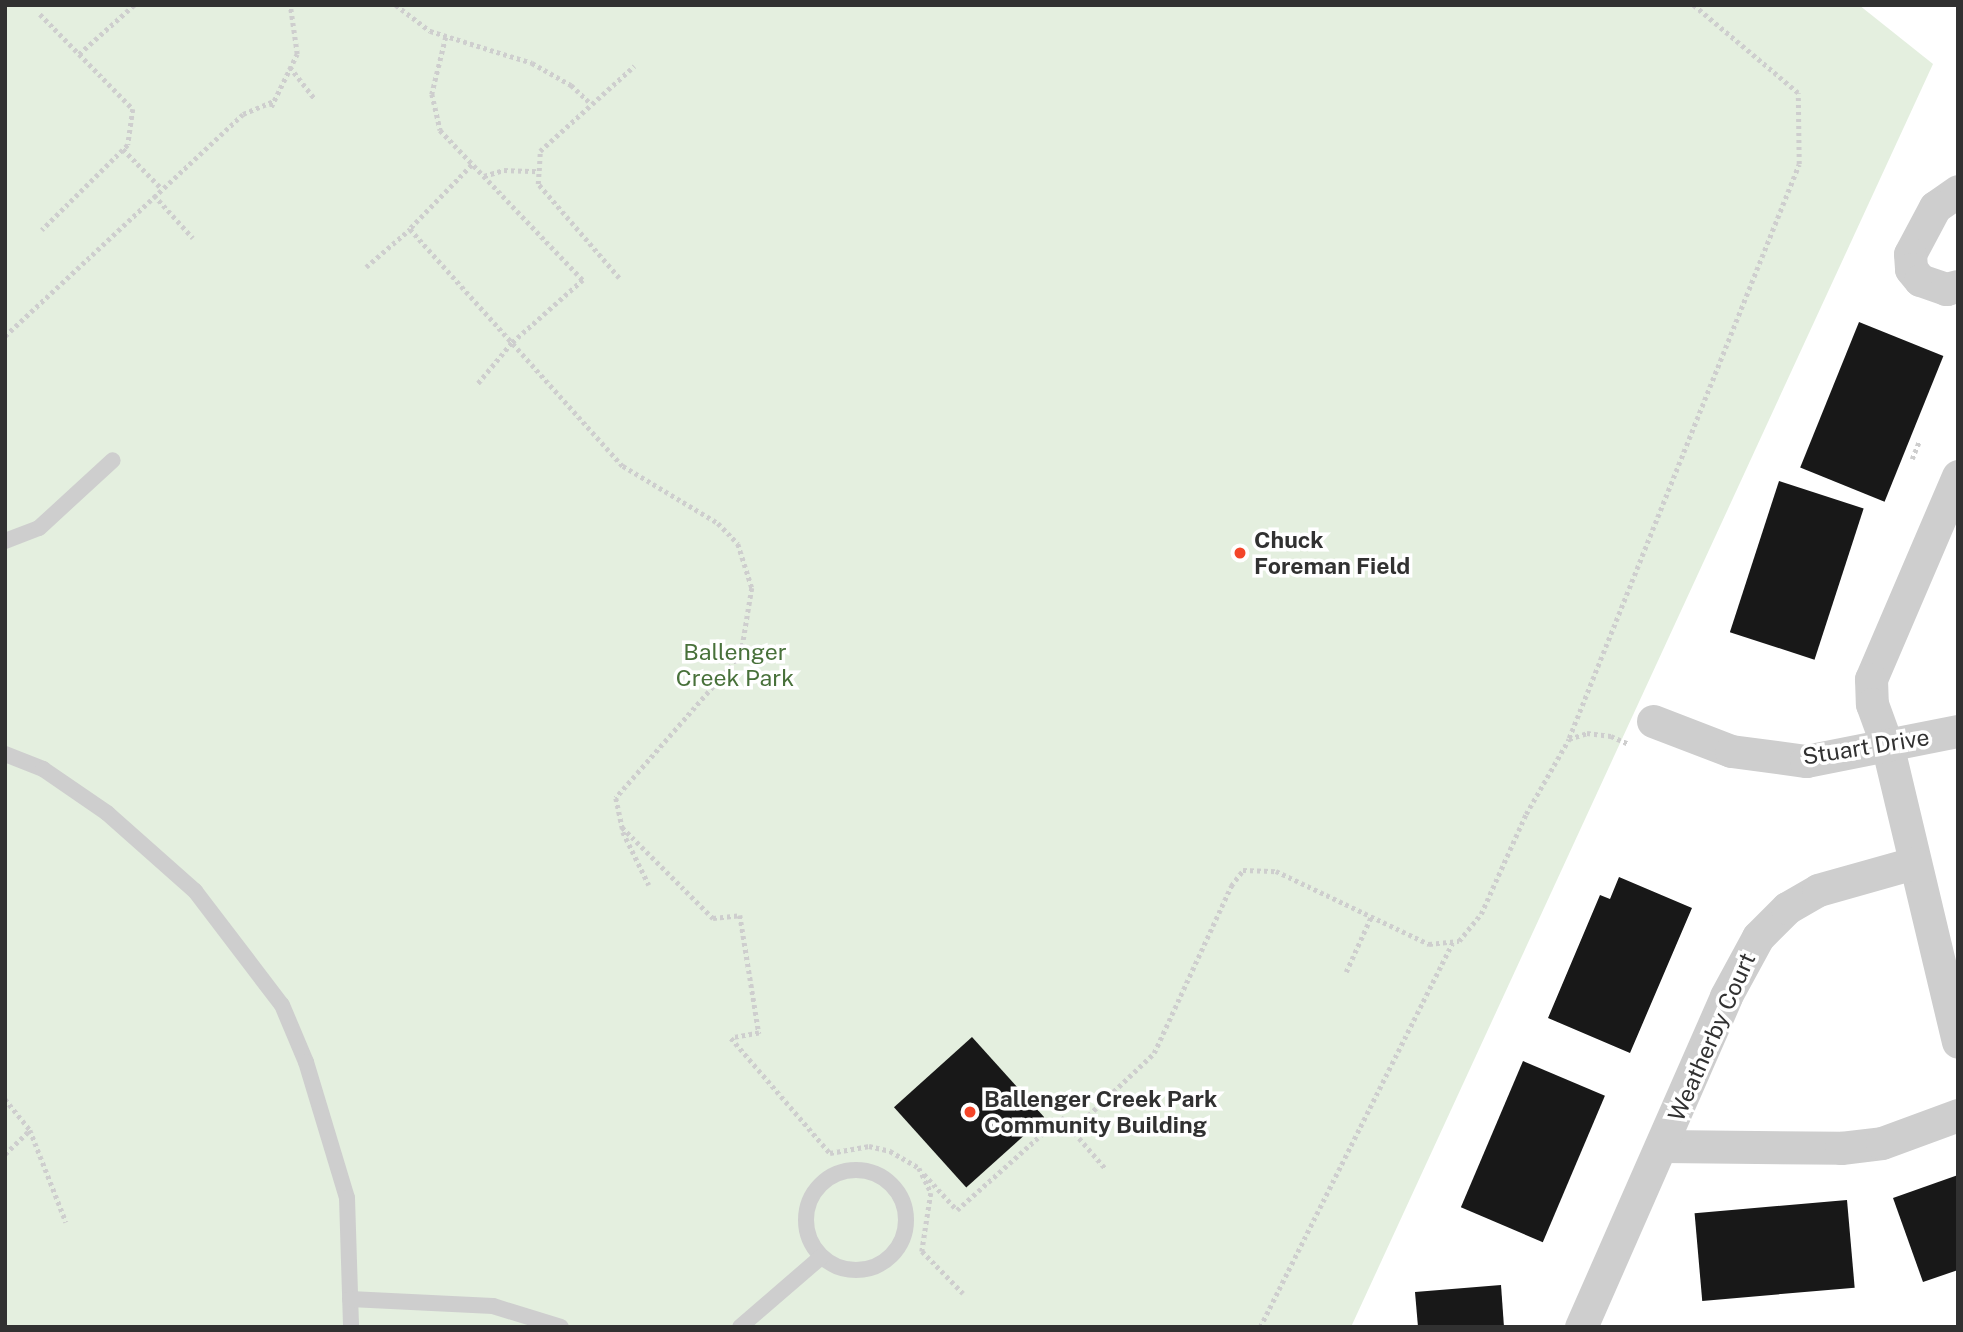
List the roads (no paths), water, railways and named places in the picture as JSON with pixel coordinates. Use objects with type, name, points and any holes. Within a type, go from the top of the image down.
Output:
[{"type":"street","points":[[1958,191],[1935,207],[1909,254],[1911,269],[1920,280],[1945,289],[1958,286]]},
{"type":"street","points":[[1958,476],[1871,679],[1872,704],[1888,748],[1958,1042]]},
{"type":"street","name":"Stuart Drive","points":[[1653,721],[1731,751],[1806,761],[1888,748],[1958,731]]},
{"type":"street","name":"Weatherby Court","points":[[1581,1327],[1663,1146],[1726,996],[1758,937],[1787,908],[1818,890],[1914,863]]},
{"type":"street","name":"Weatherby Court","points":[[1663,1146],[1841,1148],[1882,1143],[1958,1115]]},
{"type":"lane","points":[[5,541],[39,528],[113,460]]},
{"type":"lane","points":[[5,754],[43,769],[107,813],[195,891],[282,1006],[306,1062],[347,1198],[351,1327]]},
{"type":"lane","points":[[859,1170],[891,1184],[904,1206],[905,1233],[886,1261],[853,1271],[821,1257],[811,1243],[807,1208],[826,1180],[859,1170]]},
{"type":"lane","points":[[740,1327],[821,1257]]},
{"type":"lane","points":[[350,1299],[493,1306],[561,1327]]},
{"type":"place","name":"Chuck Foreman Field","points":[[1240,553]]},
{"type":"place","name":"Ballenger Creek Park Community Building","points":[[970,1112]]},
{"type":"park label","name":"Ballenger Creek Park","points":[[735,665]]}]
